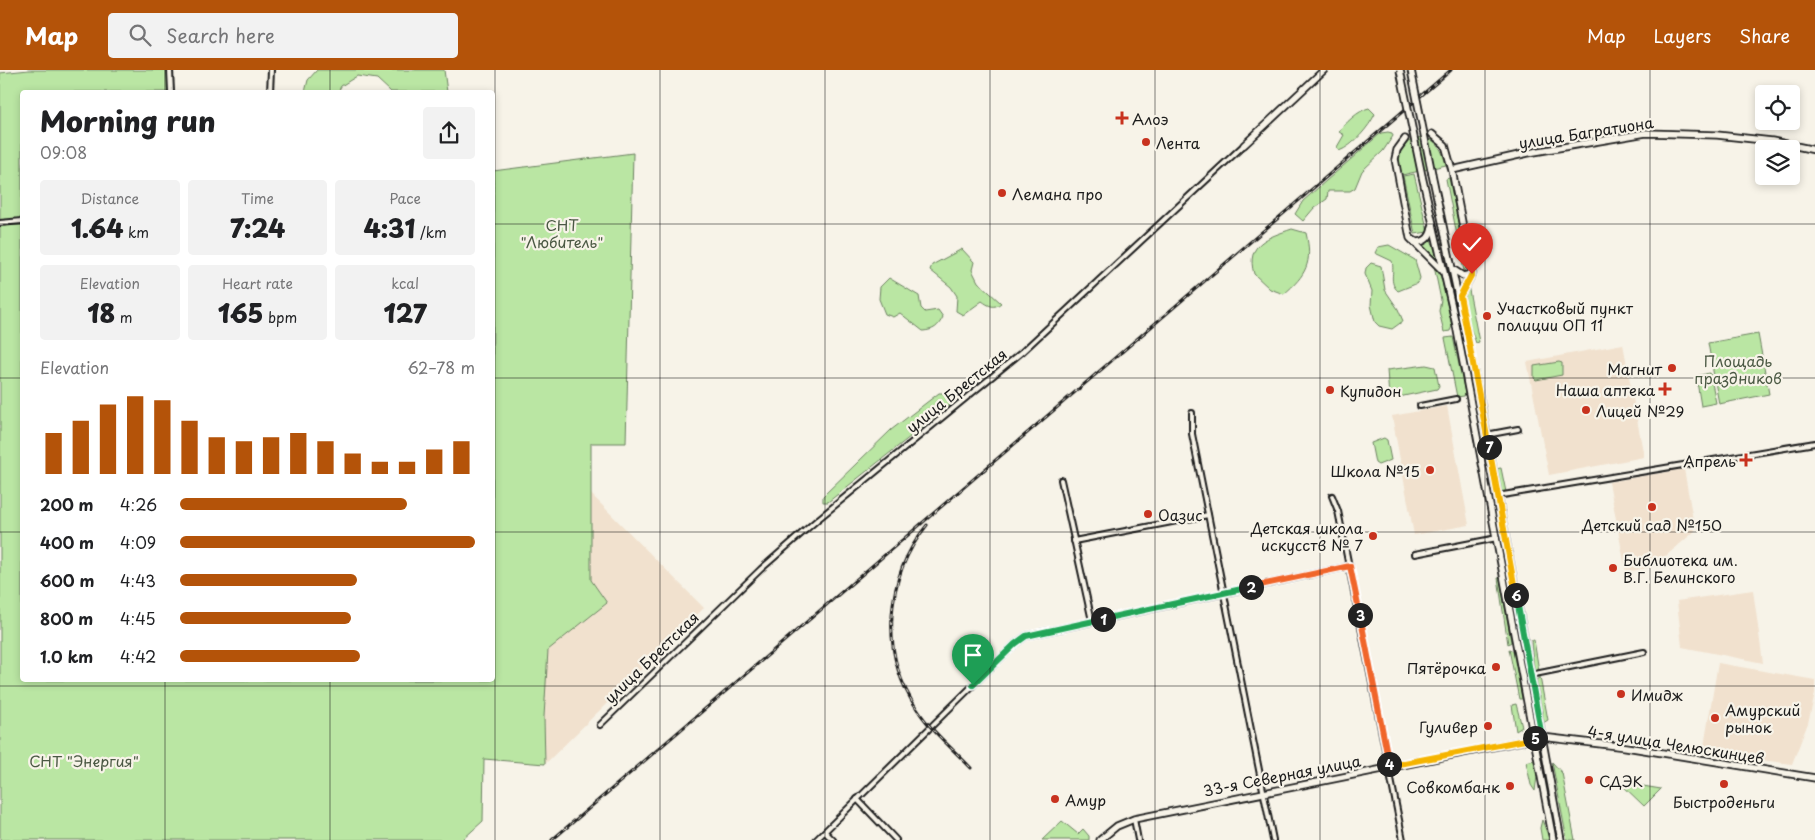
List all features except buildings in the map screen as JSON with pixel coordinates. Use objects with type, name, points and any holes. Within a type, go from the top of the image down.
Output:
[{"type":"main road","name":"улица Брестская","points":[[1244,145],[1324,70]]},
{"type":"main road","points":[[1400,70],[1446,278],[1553,840]]},
{"type":"main road","points":[[1411,70],[1432,174],[1460,296],[1533,675],[1542,737],[1562,840]]},
{"type":"main road","name":"улица Багратиона","points":[[1452,170],[1528,153],[1646,133],[1717,135],[1772,141],[1815,150]]},
{"type":"main road","points":[[1432,134],[1445,146],[1452,170],[1472,274],[1460,296]]},
{"type":"main road","points":[[1405,139],[1397,150],[1395,159],[1410,238],[1442,269],[1446,278]]},
{"type":"main road","points":[[1410,238],[1417,242],[1425,240],[1432,232],[1433,222]]},
{"type":"main road","points":[[1454,270],[1462,276],[1472,274]]},
{"type":"main road","points":[[1489,498],[1497,496]]},
{"type":"main road","points":[[1522,677],[1533,675]]},
{"type":"main road","name":"4-я улица Челюскинцев","points":[[1534,738],[1542,737],[1626,747],[1815,778]]},
{"type":"main road","name":"33-я Северная улица","points":[[1100,840],[1118,826],[1134,819],[1534,738]]},
{"type":"street","points":[[170,70],[171,90]]},
{"type":"street","points":[[270,90],[271,70]]},
{"type":"street","name":"улица Брестская","points":[[600,725],[761,568],[1022,352],[1244,145]]},
{"type":"street","points":[[0,223],[20,221]]},
{"type":"street","points":[[1420,406],[1456,399]]},
{"type":"street","points":[[1192,413],[1192,434],[1222,594],[1273,840]]},
{"type":"street","points":[[1486,435],[1518,429]]},
{"type":"street","points":[[1497,496],[1815,442]]},
{"type":"street","points":[[1061,480],[1092,621]]},
{"type":"street","points":[[1332,496],[1350,566],[1403,840]]},
{"type":"street","points":[[1074,541],[1208,515]]},
{"type":"street","points":[[1415,554],[1497,538]]},
{"type":"street","points":[[816,840],[1021,639],[1033,634],[1350,566]]},
{"type":"street","points":[[1533,675],[1644,652]]},
{"type":"street","points":[[857,799],[896,840]]},
{"type":"street","points":[[1134,819],[1138,840]]},
{"type":"street","points":[[825,832],[833,840]]},
{"type":"shaded area","name":"Лицей №29","points":[[1623,344],[1644,457],[1549,475],[1527,362]]},
{"type":"shaded area","name":"Школа №15","points":[[1447,406],[1469,525],[1414,535],[1392,416]]},
{"type":"shaded area","name":"Детский сад №150","points":[[1684,469],[1695,531],[1653,567],[1626,572],[1609,482]]},
{"type":"shaded area","points":[[590,493],[704,608],[545,764],[544,717],[548,650],[607,603],[591,580]]},
{"type":"shaded area","points":[[1753,590],[1763,663],[1682,647],[1677,601]]},
{"type":"shaded area","name":"Амурский рынок","points":[[1718,663],[1815,680],[1815,694],[1808,723],[1792,764],[1708,753],[1704,746]]},
{"type":"green space","points":[[29,70],[170,70],[170,90],[20,90],[20,682],[495,682],[495,171],[633,153],[626,443],[591,443],[591,580],[607,603],[548,650],[544,717],[545,764],[484,759],[483,821],[462,840],[0,840],[0,73]]},
{"type":"green space","points":[[317,70],[444,70],[447,90],[389,90],[377,79],[357,76],[341,86],[339,90],[306,90],[308,80]]},
{"type":"green space","points":[[1369,108],[1375,114],[1369,125],[1355,141],[1339,151],[1337,147],[1344,135],[1339,132],[1352,118]]},
{"type":"green space","points":[[1381,133],[1392,133],[1393,136],[1383,151],[1362,171],[1355,188],[1350,191],[1328,191],[1327,199],[1314,208],[1303,221],[1295,214],[1303,201]]},
{"type":"green space","points":[[1421,137],[1432,140],[1438,146],[1446,165],[1402,175],[1399,162],[1401,150],[1408,142]]},
{"type":"green space","points":[[1414,174],[1428,232],[1415,234],[1403,176]]},
{"type":"green space","points":[[1449,178],[1467,266],[1464,271],[1446,179]]},
{"type":"green space","points":[[1292,229],[1306,233],[1309,253],[1306,268],[1298,281],[1284,294],[1270,289],[1254,274],[1252,263],[1256,248],[1261,243],[1275,235]]},
{"type":"green space","points":[[1431,239],[1438,260],[1421,245]]},
{"type":"green space","points":[[1389,245],[1415,260],[1420,278],[1418,283],[1398,291],[1395,288],[1392,281],[1392,261],[1375,253],[1378,247]]},
{"type":"green space","points":[[962,249],[974,262],[972,270],[978,282],[1001,303],[992,306],[982,301],[963,315],[956,311],[957,296],[951,287],[930,270],[932,265]]},
{"type":"green space","points":[[1371,263],[1381,266],[1385,290],[1398,309],[1403,321],[1392,329],[1379,326],[1375,322],[1371,305],[1372,291],[1365,274],[1366,268]]},
{"type":"green space","points":[[1434,266],[1441,277],[1452,326],[1450,331],[1444,332],[1439,311],[1441,300]]},
{"type":"green space","points":[[889,278],[919,296],[921,308],[925,312],[938,310],[943,317],[937,326],[923,331],[900,313],[893,317],[885,314],[879,299],[880,287]]},
{"type":"green space","points":[[1468,285],[1479,342],[1476,343],[1468,322],[1464,300]]},
{"type":"green space","name":"Площадь праздников","points":[[1758,334],[1769,394],[1719,404],[1708,343]]},
{"type":"green space","points":[[1453,337],[1465,393],[1464,396],[1457,397],[1445,338]]},
{"type":"green space","points":[[1562,363],[1562,375],[1536,380],[1534,378],[1534,366]]},
{"type":"green space","points":[[1426,365],[1435,367],[1439,386],[1437,389],[1394,398],[1389,397],[1387,370]]},
{"type":"green space","points":[[1710,373],[1716,403],[1701,406],[1696,376]]},
{"type":"green space","points":[[939,393],[944,393],[951,400],[950,405],[828,502],[823,502],[823,496],[891,430]]},
{"type":"green space","points":[[1384,438],[1387,440],[1391,460],[1378,465],[1375,463],[1371,443]]},
{"type":"green space","points":[[1501,468],[1506,492],[1500,493],[1495,469]]},
{"type":"green space","points":[[1498,578],[1500,578],[1511,642],[1508,644]]},
{"type":"green space","points":[[1534,640],[1539,671],[1534,673],[1531,641]]},
{"type":"green space","points":[[1509,649],[1513,651],[1522,699],[1519,699]]},
{"type":"green space","points":[[1540,677],[1548,720],[1543,723],[1535,681]]},
{"type":"green space","points":[[1516,704],[1522,727],[1516,731],[1512,705]]},
{"type":"green space","points":[[1534,760],[1537,776],[1535,791],[1531,785],[1526,762]]},
{"type":"green space","points":[[1552,762],[1562,773],[1575,840],[1567,840]]},
{"type":"green space","points":[[1619,782],[1661,789],[1644,806]]},
{"type":"green space","points":[[1542,820],[1550,840],[1542,840],[1540,828]]},
{"type":"green space","points":[[1062,821],[1078,834],[1083,829],[1089,836],[1089,840],[1042,840]]},
{"type":"tunnel","points":[[1405,139],[1416,133],[1432,134]]},
{"type":"railway","points":[[552,840],[1451,70]]},
{"type":"railway","points":[[927,525],[913,546],[902,568],[895,591],[892,640],[897,664],[905,687],[917,709],[935,732],[971,768]]},
{"type":"place","name":"Алоэ","points":[[1122,118]]},
{"type":"place","name":"Лента","points":[[1146,142]]},
{"type":"place","name":"Лемана про","points":[[1002,193]]},
{"type":"place","name":"Участковый пункт полиции ОП 11","points":[[1487,316]]},
{"type":"place","name":"Магнит","points":[[1672,368]]},
{"type":"place","name":"Наша аптека","points":[[1665,389]]},
{"type":"place","name":"Купидон","points":[[1330,390]]},
{"type":"place","name":"Лицей №29","points":[[1586,410]]},
{"type":"place","name":"Апрель","points":[[1746,460]]},
{"type":"place","name":"Школа №15","points":[[1430,470]]},
{"type":"place","name":"Детский сад №150","points":[[1652,507]]},
{"type":"place","name":"Оазис","points":[[1148,514]]},
{"type":"place","name":"Детская школа искусств № 7","points":[[1373,536]]},
{"type":"place","name":"Библиотека им. В.Г. Белинского","points":[[1613,568]]},
{"type":"place","name":"Пятёрочка","points":[[1496,667]]},
{"type":"place","name":"Имидж","points":[[1621,694]]},
{"type":"place","name":"Амурский рынок","points":[[1715,718]]},
{"type":"place","name":"Гуливер","points":[[1488,726]]},
{"type":"place","name":"СДЭК","points":[[1589,780]]},
{"type":"place","name":"Быстроденьги","points":[[1724,784]]},
{"type":"place","name":"Совкомбанк","points":[[1510,786]]},
{"type":"place","name":"Амур","points":[[1055,799]]},
{"type":"route","points":[[973,685],[1015,644],[1026,636],[1350,566],[1389,766],[1542,737],[1460,296],[1472,274]]},
{"type":"park label","name":"СНТ \"Любитель\"","points":[[562,232]]},
{"type":"park label","name":"СНТ \"Энергия\"","points":[[84,760]]}]
